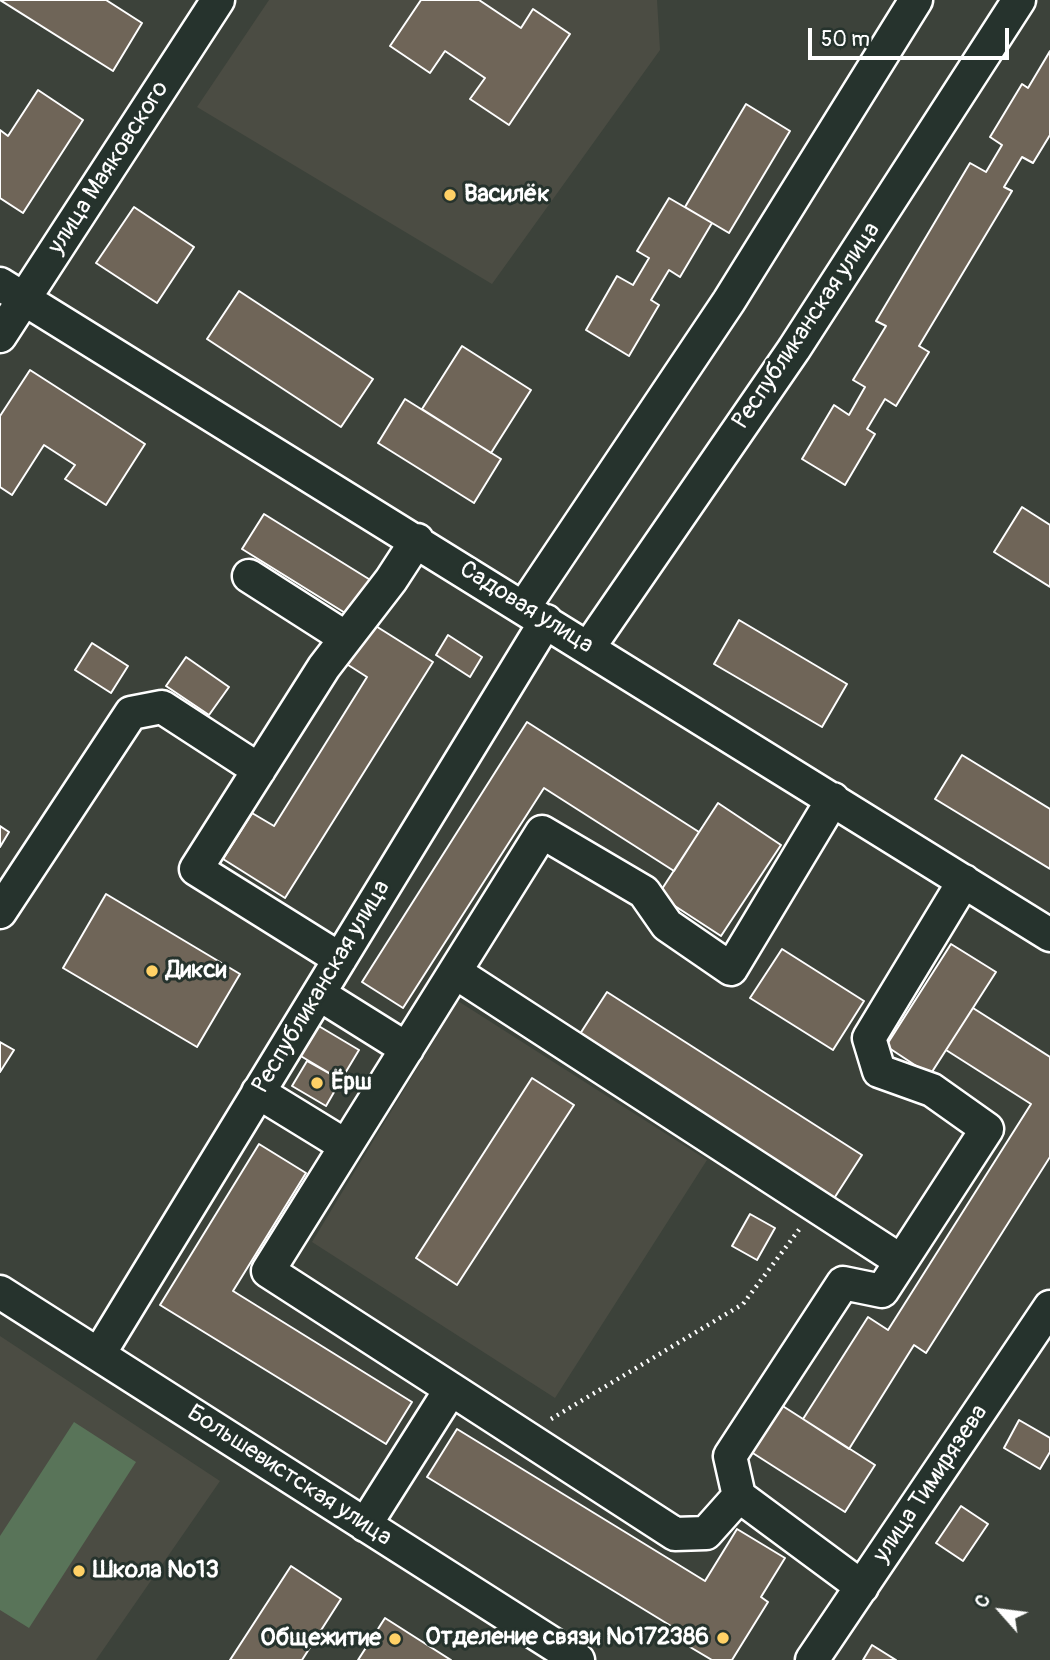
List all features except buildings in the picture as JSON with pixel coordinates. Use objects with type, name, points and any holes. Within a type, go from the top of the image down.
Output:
[{"type":"street","name":"улица Маяковского","points":[[0,335],[12,291],[218,0]]},
{"type":"street","name":"Республиканская улица","points":[[99,1353],[340,959],[535,614],[916,0]]},
{"type":"street","name":"Республиканская улица","points":[[589,647],[794,349],[1019,0]]},
{"type":"street","name":"Садовая улица","points":[[12,291],[1050,935]]},
{"type":"street","points":[[340,959],[196,869],[324,667],[417,540]]},
{"type":"street","points":[[249,576],[346,638]]},
{"type":"street","points":[[0,912],[131,713],[162,708],[259,770]]},
{"type":"street","points":[[739,1496],[706,1533],[675,1534],[268,1271],[542,832],[644,892],[667,925],[731,969],[833,799]]},
{"type":"street","points":[[862,1587],[739,1496],[730,1456],[843,1283],[882,1291],[987,1129],[932,1090],[879,1072],[869,1038],[964,881]]},
{"type":"street","points":[[455,972],[901,1261]]},
{"type":"street","points":[[319,994],[407,1049]]},
{"type":"street","points":[[258,1092],[346,1146]]},
{"type":"street","name":"Большевистская улица","points":[[0,1292],[578,1660]]},
{"type":"street","name":"улица Тимирязева","points":[[812,1660],[1050,1307]]},
{"type":"street","points":[[365,1525],[451,1389]]},
{"type":"path","points":[[523,1436],[743,1304],[817,1207]]},
{"type":"shaded area","name":"Василёк","points":[[269,0],[657,0],[660,50],[492,284],[197,107]]},
{"type":"shaded area","points":[[458,1001],[707,1160],[555,1398],[312,1242]]},
{"type":"shaded area","name":"Школа №13","points":[[0,1336],[220,1481],[96,1660],[0,1660]]},
{"type":"green space","points":[[74,1422],[136,1462],[29,1628],[0,1610],[0,1536]]},
{"type":"place","name":"Василёк","points":[[450,195]]},
{"type":"place","name":"Дикси","points":[[152,971]]},
{"type":"place","name":"Ёрш","points":[[317,1083]]},
{"type":"place","name":"Школа №13","points":[[79,1571]]},
{"type":"place","name":"Отделение связи №172386","points":[[723,1638]]},
{"type":"place","name":"Общежитие","points":[[395,1639]]}]
